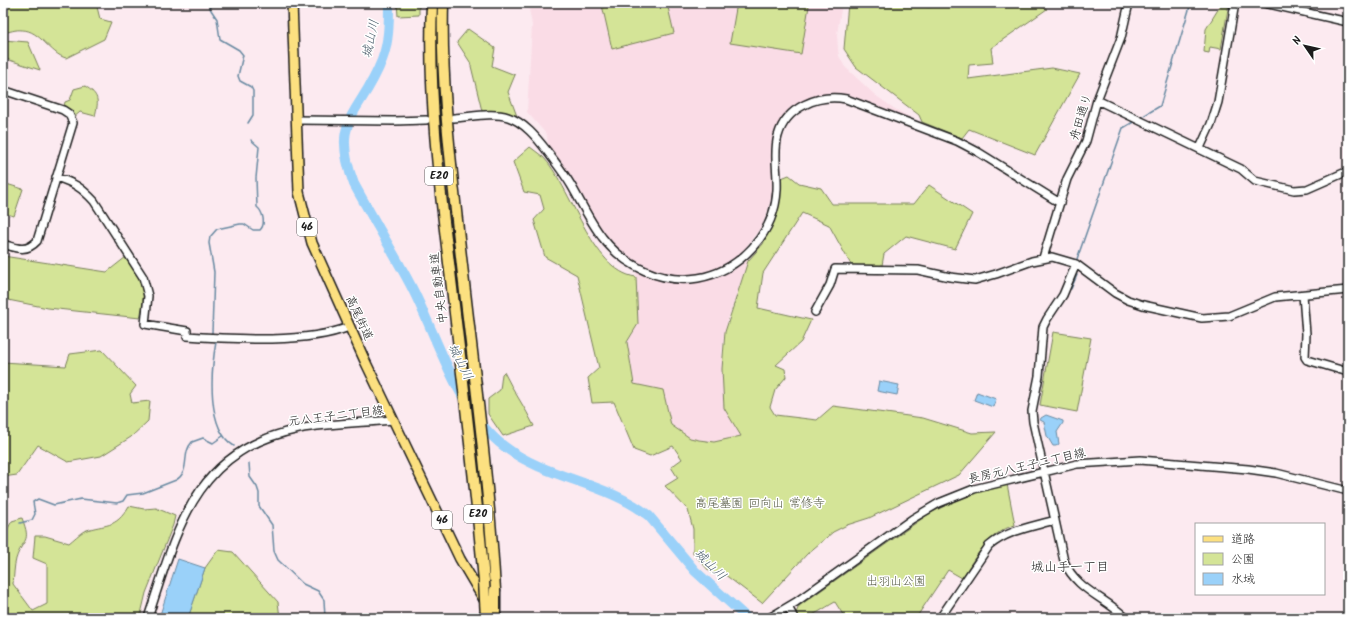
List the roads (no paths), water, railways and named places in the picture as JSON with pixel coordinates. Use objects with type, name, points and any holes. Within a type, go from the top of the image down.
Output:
[{"type":"highway","name":"中央自動車道","points":[[432,3],[432,81],[435,133],[471,448],[484,581],[486,618]]},
{"type":"highway","name":"中央自動車道","points":[[443,3],[444,96],[472,366],[486,470],[495,590],[495,618]]},
{"type":"main road","name":"高尾街道","points":[[292,3],[299,192],[307,228],[318,257],[349,326],[460,560],[495,618]]},
{"type":"street","name":"舟田通り","points":[[1043,258],[1072,168],[1086,141],[1097,100],[1121,38],[1129,3]]},
{"type":"street","points":[[1200,148],[1211,124],[1218,102],[1235,3]]},
{"type":"street","points":[[1264,3],[1348,22]]},
{"type":"street","points":[[3,90],[64,110],[73,118],[73,123],[37,241],[25,249],[3,244]]},
{"type":"street","points":[[454,118],[494,116],[508,117],[520,124],[536,138],[551,156],[571,184],[602,238],[630,263],[654,274],[665,277],[697,278],[712,274],[729,268],[752,248],[769,222],[775,205],[777,191],[776,151],[778,135],[785,122],[792,114],[806,104],[829,97],[846,99],[957,141],[978,152],[1060,203]]},
{"type":"street","points":[[1097,100],[1142,120],[1241,169],[1255,181],[1294,190],[1307,189],[1348,171]]},
{"type":"street","points":[[296,120],[426,120]]},
{"type":"street","points":[[56,177],[76,184],[94,201],[143,277],[148,296],[145,324],[187,331],[187,336],[232,339],[296,337],[338,331],[349,326]]},
{"type":"street","points":[[815,312],[830,285],[835,269],[918,270],[950,277],[975,280],[1043,258],[1052,257],[1076,264],[1115,293],[1128,300],[1143,305],[1202,318],[1222,318],[1275,297],[1348,290]]},
{"type":"street","points":[[1076,264],[1063,295],[1047,319],[1042,336],[1039,376],[1032,411],[1034,430],[1064,562],[1071,576],[1126,618]]},
{"type":"street","points":[[1303,295],[1306,334],[1304,357],[1307,360],[1348,372]]},
{"type":"street","name":"元八王子二丁目線","points":[[148,618],[175,535],[185,513],[209,478],[230,460],[264,439],[300,429],[393,420]]},
{"type":"street","name":"長房元八王子二丁目線","points":[[769,618],[788,607],[912,519],[939,503],[974,488],[1044,471],[1077,464],[1117,460],[1158,461],[1268,472],[1348,491]]},
{"type":"street","points":[[940,618],[989,546],[997,539],[1010,532],[1055,520]]},
{"type":"street","points":[[788,607],[794,618]]},
{"type":"water","points":[[879,381],[899,385],[897,395],[877,391]]},
{"type":"water","points":[[977,392],[996,399],[993,407],[974,400]]},
{"type":"water","points":[[1046,415],[1063,421],[1057,432],[1059,444],[1056,446],[1053,446],[1047,436],[1044,422],[1040,420]]},
{"type":"water","points":[[178,559],[205,568],[188,618],[159,618]]},
{"type":"waterway","points":[[208,3],[217,19],[220,39],[239,50],[243,55],[238,76],[240,81],[251,87],[253,91],[253,115],[248,123]]},
{"type":"waterway","name":"城山川","points":[[389,3],[388,32],[382,60],[346,130],[345,144],[347,162],[354,184],[410,284],[461,393],[473,413],[488,432],[505,447],[522,458],[539,466],[615,495],[649,516],[695,571],[747,618]]},
{"type":"waterway","points":[[1140,118],[1160,106],[1191,3]]},
{"type":"waterway","points":[[1077,259],[1123,128],[1135,121]]},
{"type":"waterway","points":[[212,333],[214,272],[209,243],[210,237],[217,229],[244,224],[253,230],[260,230],[263,225],[262,215],[257,207],[256,178],[259,147],[251,140]]},
{"type":"waterway","points":[[1071,289],[1077,275]]},
{"type":"waterway","points":[[216,342],[212,383],[215,413],[219,427],[225,438],[234,446]]},
{"type":"waterway","points":[[20,523],[32,520],[35,514],[33,502],[38,499],[54,505],[81,499],[117,503],[123,501],[127,495],[143,493],[176,480],[183,472],[187,452],[192,442],[203,438],[213,443],[223,436]]},
{"type":"waterway","points":[[249,463],[250,477],[259,493],[259,506],[272,525],[274,551],[278,560],[303,584],[318,591],[324,600],[325,618]]},
{"type":"district","name":"城山手一丁目","points":[[1070,567]]},
{"type":"park label","name":"高尾墓園 回向山 常修寺","points":[[760,503]]},
{"type":"park label","name":"出羽山公園","points":[[896,581]]}]
